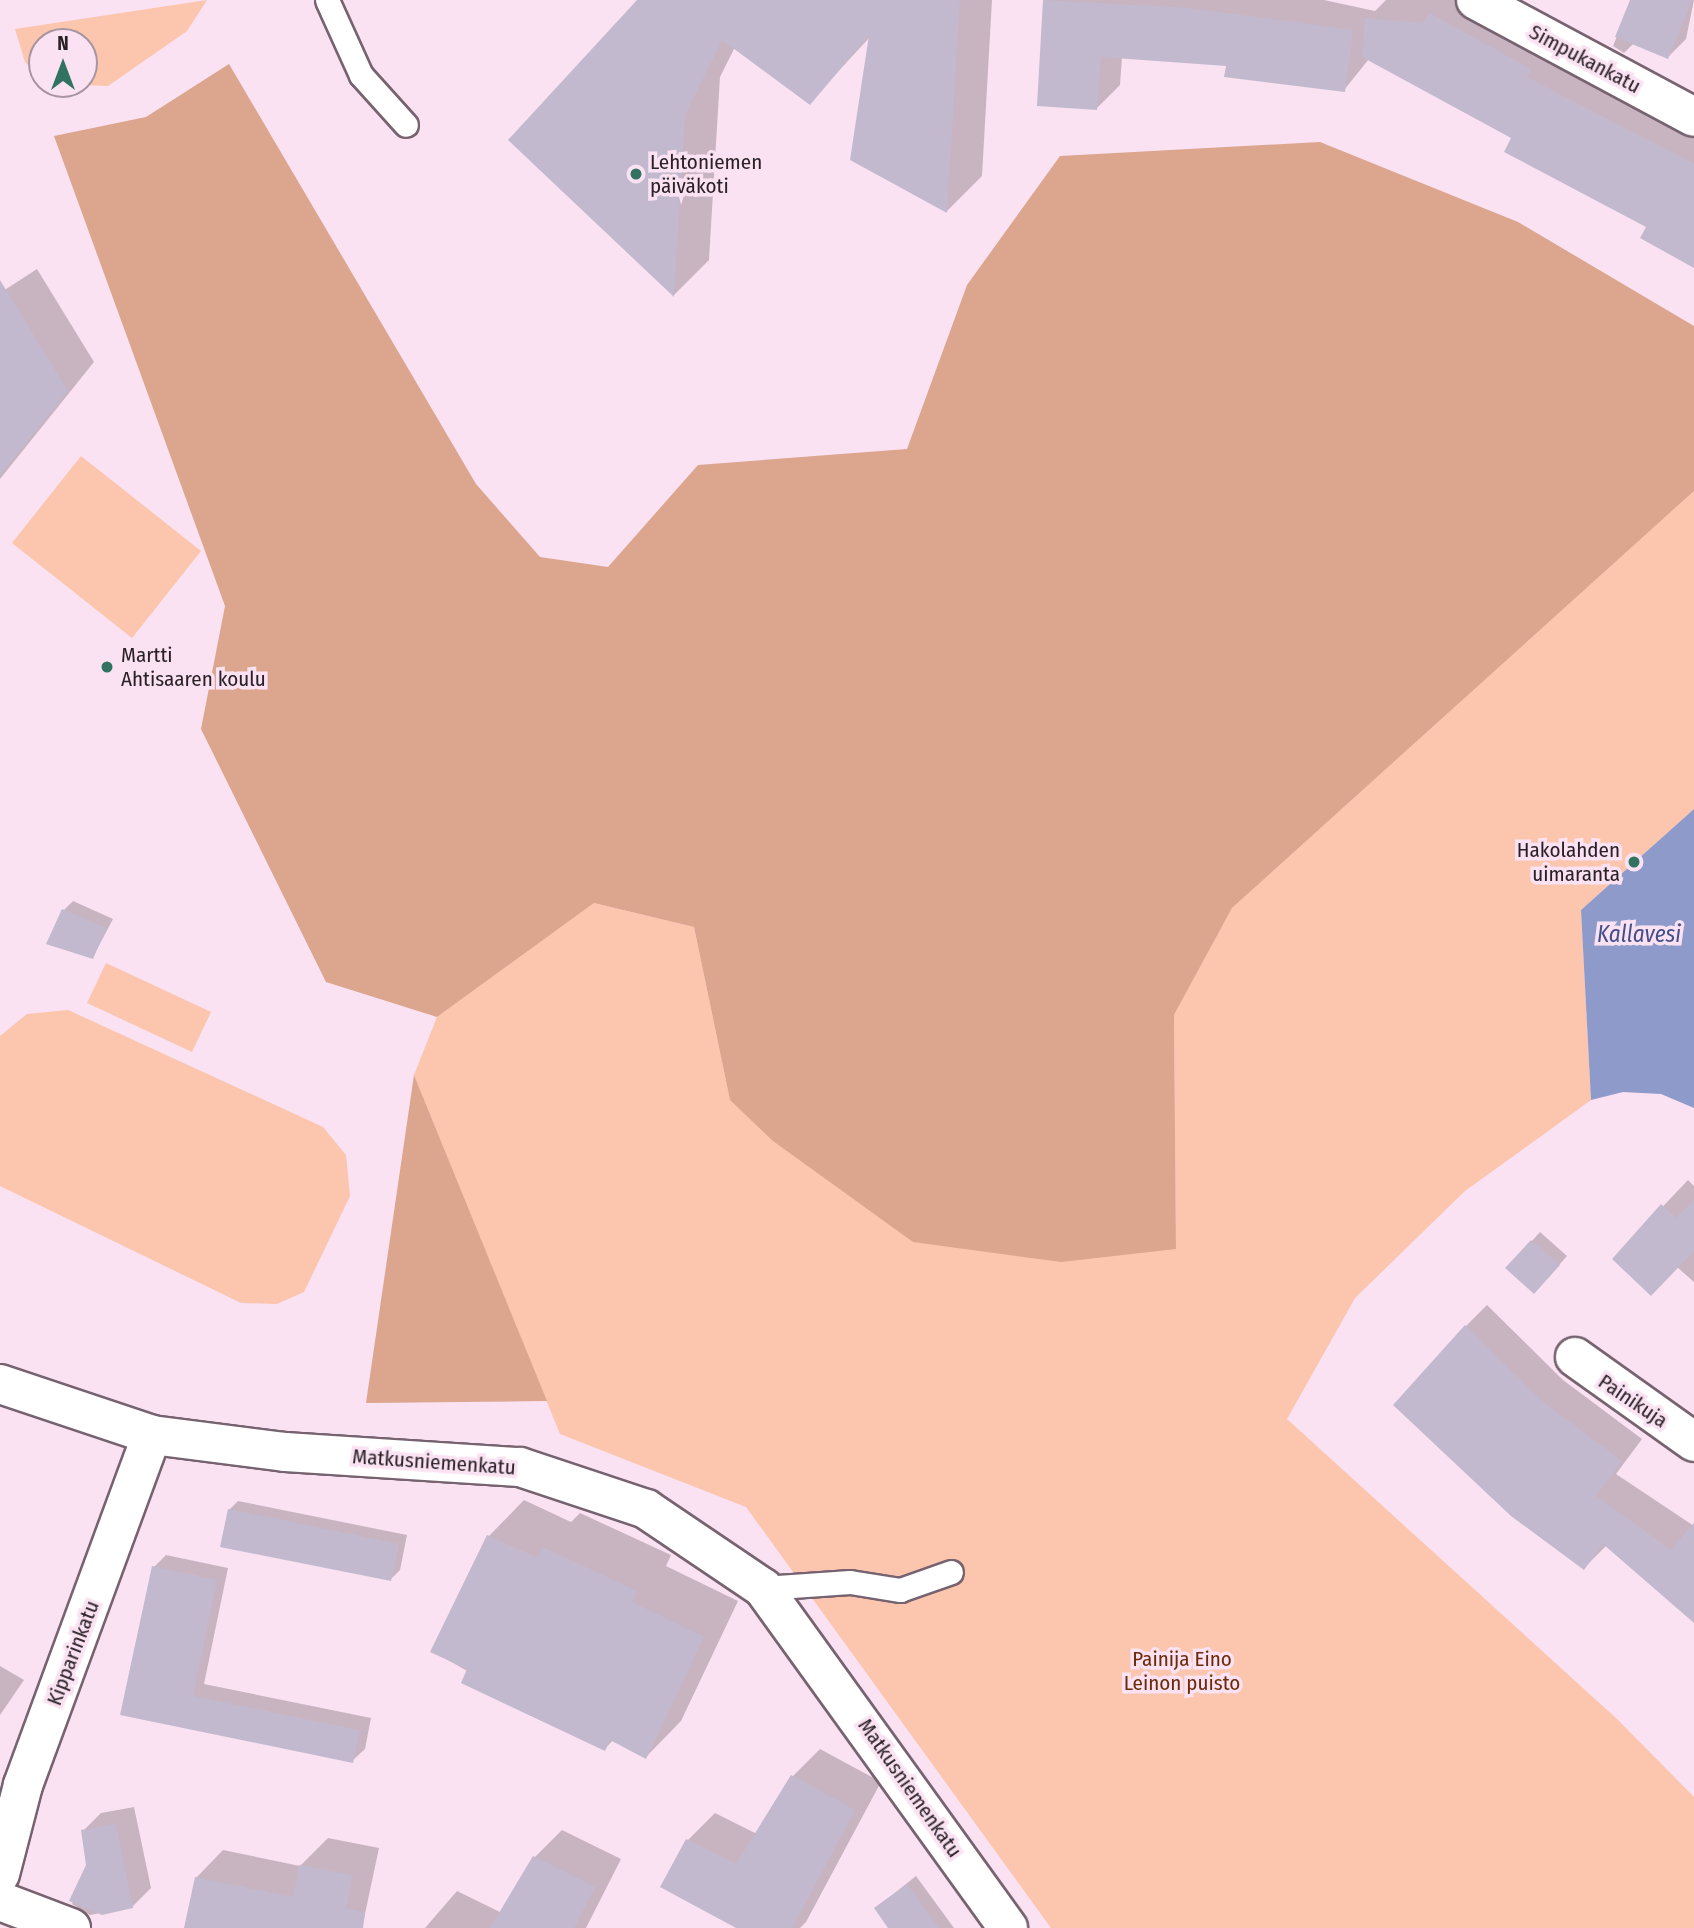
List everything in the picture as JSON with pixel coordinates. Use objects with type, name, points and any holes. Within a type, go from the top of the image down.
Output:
[{"type":"street","name":"Simpukankatu","points":[[1476,0],[1694,117]]},
{"type":"street","name":"Painikuja","points":[[1575,1357],[1694,1442]]},
{"type":"street","name":"Matkusniemenkatu","points":[[0,1384],[152,1435],[285,1452],[520,1467],[646,1509],[762,1588],[1008,1928]]},
{"type":"street","name":"Kipparinkatu","points":[[0,1874],[23,1785],[152,1435]]},
{"type":"street","points":[[0,1900],[71,1928]]},
{"type":"lane","points":[[327,0],[361,75],[406,125]]},
{"type":"lane","points":[[762,1588],[850,1582],[900,1590],[951,1572]]},
{"type":"green space","points":[[207,0],[187,31],[108,86],[98,86],[98,28],[28,28],[28,65],[15,29]]},
{"type":"green space","points":[[81,456],[201,551],[132,638],[12,543]]},
{"type":"green space","name":"Painija Eino Leinon puisto","points":[[1694,491],[1694,809],[1581,910],[1591,1100],[1465,1191],[1355,1298],[1287,1419],[1617,1719],[1694,1797],[1694,1928],[1051,1928],[746,1507],[560,1434],[414,1075],[437,1017],[594,903],[694,927],[730,1100],[913,1242],[1176,1249],[1174,1015],[1232,908]]},
{"type":"green space","points":[[106,963],[211,1012],[192,1052],[87,1003]]},
{"type":"green space","points":[[68,1010],[323,1127],[346,1155],[350,1196],[304,1292],[277,1304],[241,1303],[0,1186],[0,1036],[27,1014]]},
{"type":"shaded area","points":[[229,64],[476,484],[540,557],[608,567],[698,465],[907,449],[967,285],[1060,156],[1320,142],[1518,222],[1694,326],[1694,491],[1232,908],[1174,1015],[1176,1249],[1061,1262],[913,1242],[773,1141],[730,1100],[694,927],[594,903],[437,1017],[326,982],[201,729],[225,606],[54,136],[146,117]]},
{"type":"shaded area","points":[[414,1075],[547,1401],[366,1403]]},
{"type":"water","name":"Kallavesi","points":[[1694,809],[1694,1108],[1661,1094],[1623,1092],[1591,1100],[1581,910]]},
{"type":"building","points":[[637,0],[960,0],[947,213],[850,160],[869,35],[810,105],[722,40],[685,115],[674,297],[508,140]]},
{"type":"building","points":[[1043,0],[1190,8],[1353,30],[1345,92],[1224,77],[1226,66],[1101,57],[1097,110],[1037,106]]},
{"type":"building","points":[[1630,0],[1692,0],[1668,59],[1615,37]]},
{"type":"building","points":[[1429,13],[1531,69],[1527,77],[1694,164],[1694,268],[1640,238],[1646,227],[1504,152],[1511,138],[1362,57],[1365,18],[1423,23]]},
{"type":"building","points":[[0,280],[68,391],[0,475]]},
{"type":"building","points":[[62,909],[106,928],[93,959],[46,944]]},
{"type":"building","points":[[1694,1200],[1694,1251],[1651,1296],[1612,1259],[1661,1204],[1676,1218]]},
{"type":"building","points":[[1531,1240],[1560,1265],[1534,1294],[1505,1268]]},
{"type":"building","points":[[1465,1325],[1542,1401],[1622,1461],[1596,1496],[1671,1550],[1694,1523],[1694,1623],[1603,1544],[1584,1570],[1511,1516],[1393,1405]]},
{"type":"building","points":[[228,1509],[399,1544],[391,1581],[220,1547]]},
{"type":"building","points":[[487,1535],[538,1558],[543,1547],[637,1591],[632,1602],[704,1637],[646,1759],[610,1740],[605,1751],[461,1683],[467,1669],[430,1652]]},
{"type":"building","points":[[152,1566],[217,1580],[193,1696],[360,1730],[353,1763],[120,1715]]},
{"type":"building","points":[[791,1775],[855,1810],[792,1928],[736,1928],[660,1887],[686,1839],[736,1864]]},
{"type":"building","points":[[116,1824],[133,1908],[102,1915],[69,1901],[86,1865],[81,1830]]},
{"type":"building","points":[[533,1856],[595,1887],[574,1928],[490,1928]]},
{"type":"building","points":[[299,1865],[353,1875],[346,1908],[365,1913],[363,1928],[184,1928],[195,1877],[293,1897]]},
{"type":"building","points":[[907,1884],[939,1928],[888,1928],[874,1908]]},
{"type":"place","name":"Lehtoniemen päiväkoti","points":[[636,174]]},
{"type":"place","name":"Martti Ahtisaaren koulu","points":[[107,667]]},
{"type":"place","name":"Hakolahden uimaranta","points":[[1634,862]]}]
